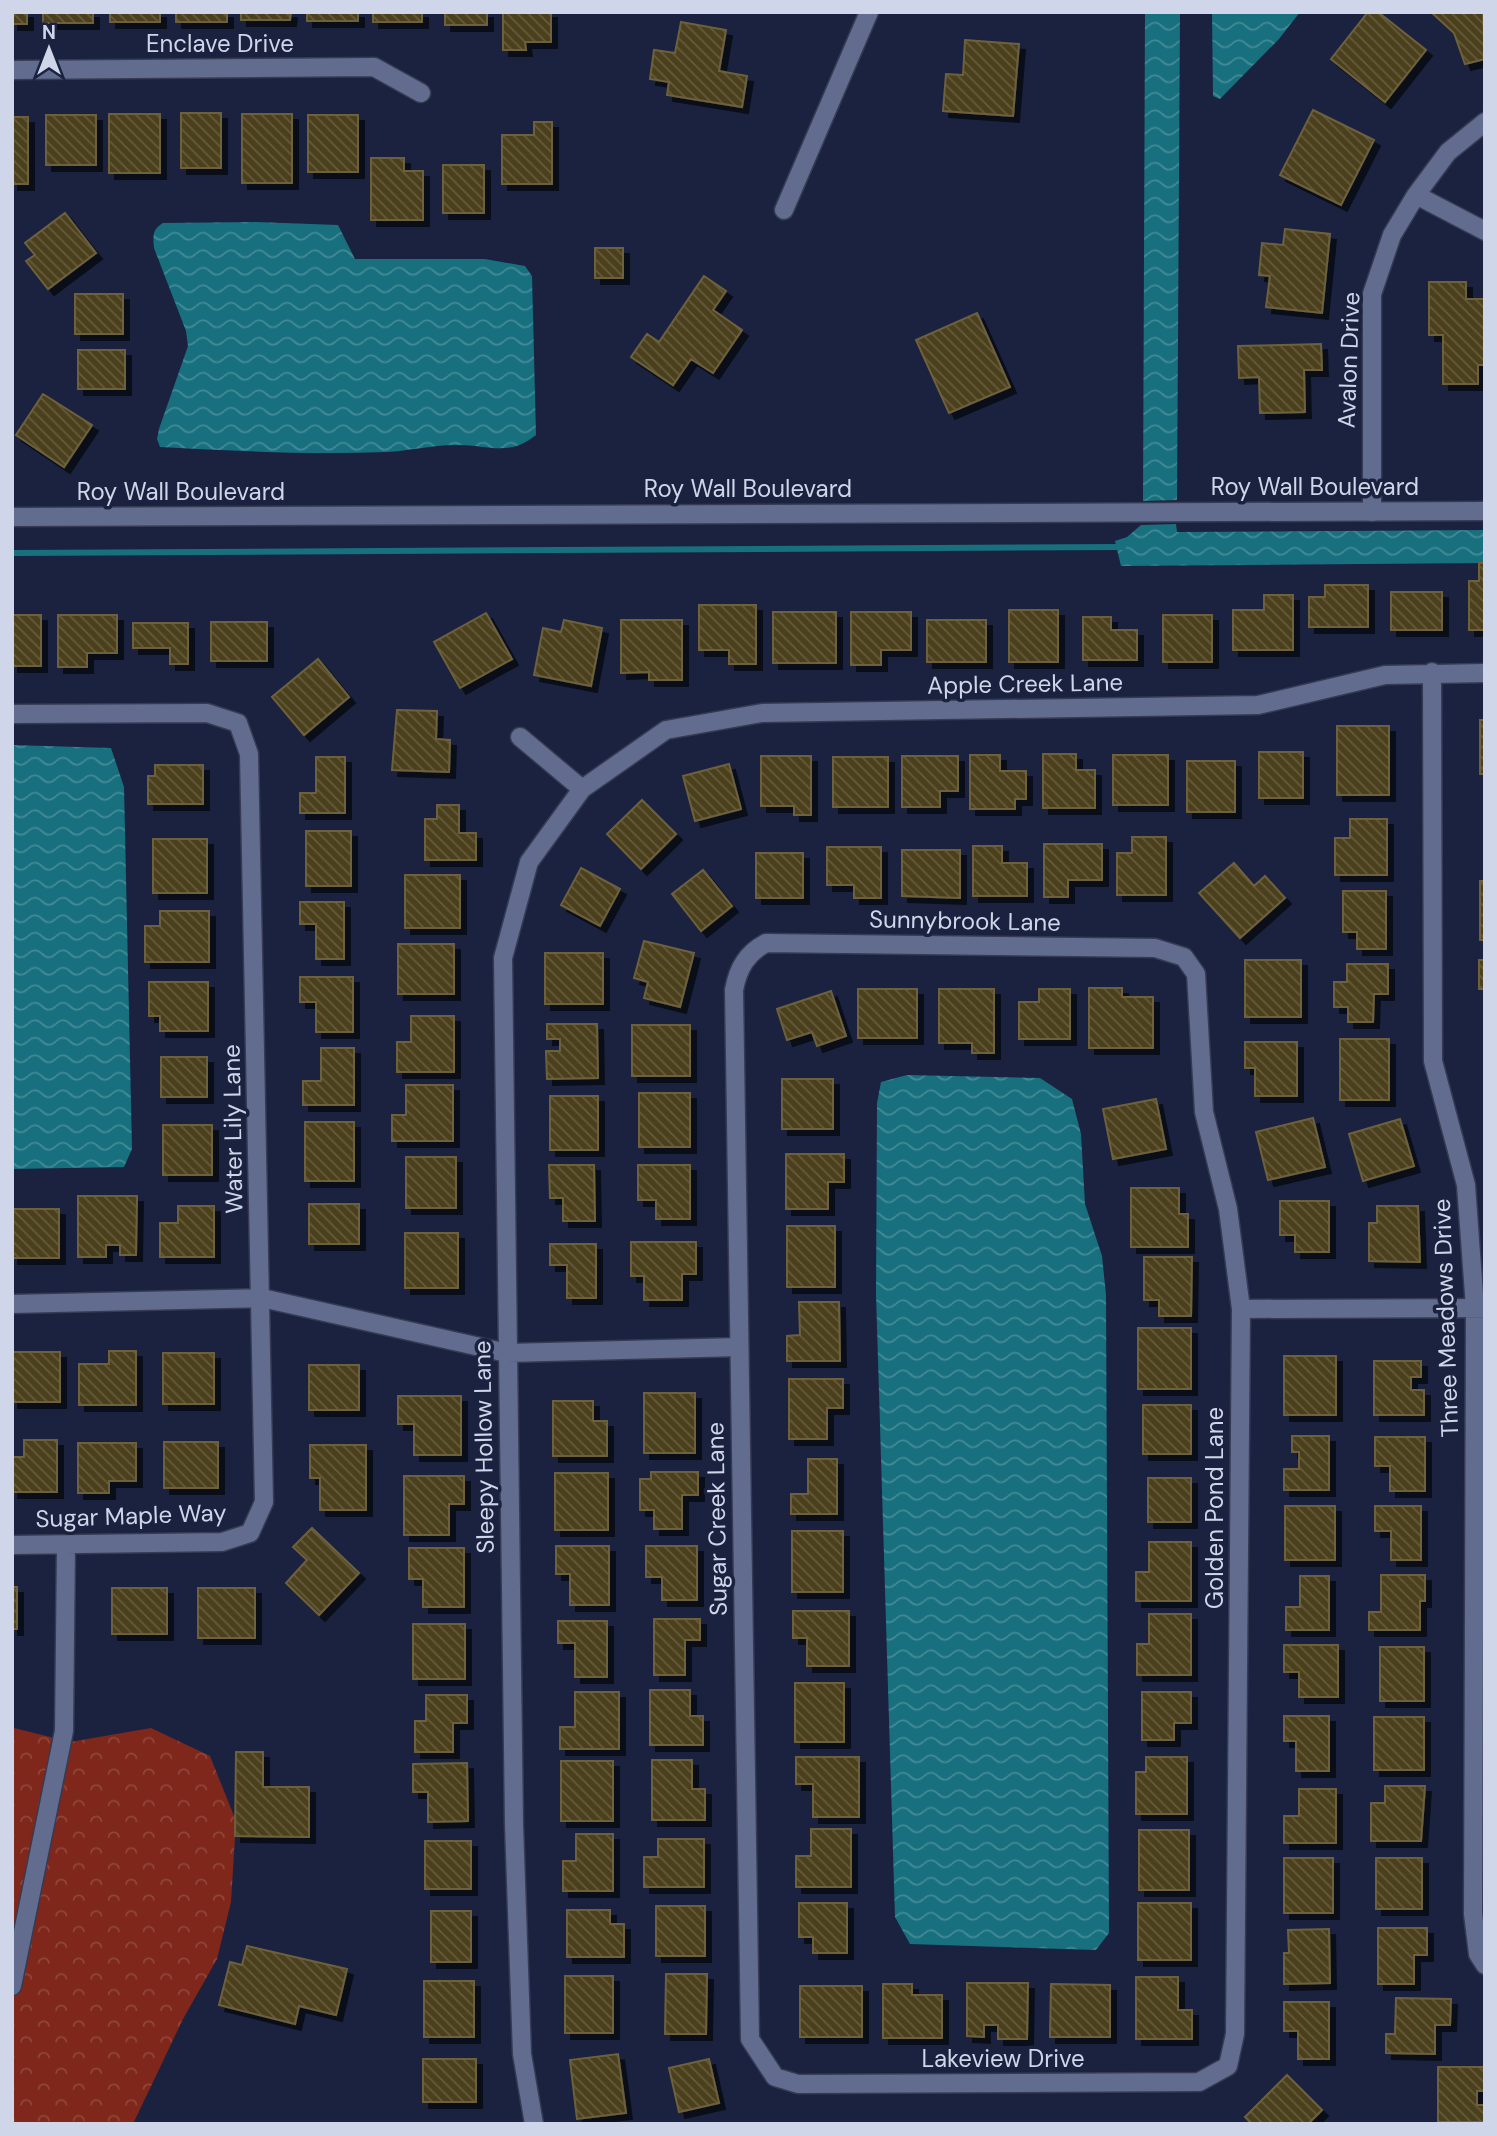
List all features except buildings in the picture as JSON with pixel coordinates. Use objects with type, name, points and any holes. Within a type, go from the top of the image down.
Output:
[{"type":"street","points":[[784,210],[869,12]]},
{"type":"street","name":"Enclave Drive","points":[[12,70],[374,67],[421,93]]},
{"type":"street","name":"Avalon Drive","points":[[1372,512],[1372,295],[1392,235],[1416,195],[1448,152],[1485,122]]},
{"type":"street","points":[[1416,195],[1485,231]]},
{"type":"street","name":"Roy Wall Boulevard","points":[[12,517],[1485,511]]},
{"type":"street","name":"Three Meadows Drive","points":[[1432,672],[1433,1061],[1466,1185],[1480,1308],[1473,1913],[1478,1954],[1485,1965]]},
{"type":"street","name":"Apple Creek Lane","points":[[582,789],[666,730],[762,713],[1258,705],[1385,675],[1485,673]]},
{"type":"street","name":"Water Lily Lane","points":[[12,714],[206,713],[238,723],[249,754],[264,1502],[250,1533]]},
{"type":"street","points":[[520,737],[582,789]]},
{"type":"street","name":"Sleepy Hollow Lane","points":[[534,2124],[522,2054],[514,1825],[503,958],[529,862],[582,789]]},
{"type":"street","name":"Sunnybrook Lane","points":[[749,956],[766,943],[1155,948],[1184,957]]},
{"type":"street","name":"Sugar Creek Lane","points":[[749,956],[738,972],[734,990],[750,2039],[775,2077]]},
{"type":"street","name":"Golden Pond Lane","points":[[1184,957],[1196,974],[1204,1112],[1228,1209],[1241,1309],[1235,2034],[1228,2066]]},
{"type":"street","points":[[12,1304],[262,1298],[508,1353],[739,1347]]},
{"type":"street","points":[[1241,1309],[1480,1308]]},
{"type":"street","name":"Sugar Maple Way","points":[[12,1545],[222,1542],[250,1533]]},
{"type":"street","points":[[12,1986],[64,1731],[66,1545]]},
{"type":"street","name":"Lakeview Drive","points":[[775,2077],[798,2084],[1199,2082],[1228,2066]]},
{"type":"green space","points":[[14,1728],[70,1742],[151,1728],[210,1756],[236,1821],[231,1902],[217,1959],[183,2019],[133,2124],[12,2124]]},
{"type":"water","points":[[1145,12],[1180,12],[1177,500],[1143,501]]},
{"type":"water","points":[[1212,12],[1300,12],[1279,39],[1220,99],[1213,96]]},
{"type":"water","points":[[163,223],[338,225],[355,259],[485,259],[525,266],[532,276],[536,435],[526,442],[507,448],[446,445],[358,453],[160,447],[157,439],[159,429],[188,346],[186,331],[154,248],[155,231]]},
{"type":"water","points":[[1176,524],[1177,532],[1485,530],[1485,563],[1121,566],[1115,541],[1127,537],[1141,525]]},
{"type":"water","points":[[12,745],[111,748],[124,787],[132,1149],[124,1167],[12,1169]]},
{"type":"water","points":[[907,1075],[1040,1078],[1072,1099],[1081,1134],[1085,1204],[1102,1256],[1106,1295],[1109,1933],[1096,1950],[910,1944],[895,1917],[876,1294],[877,1103],[881,1082]]},
{"type":"waterway","points":[[12,553],[1123,547]]}]
